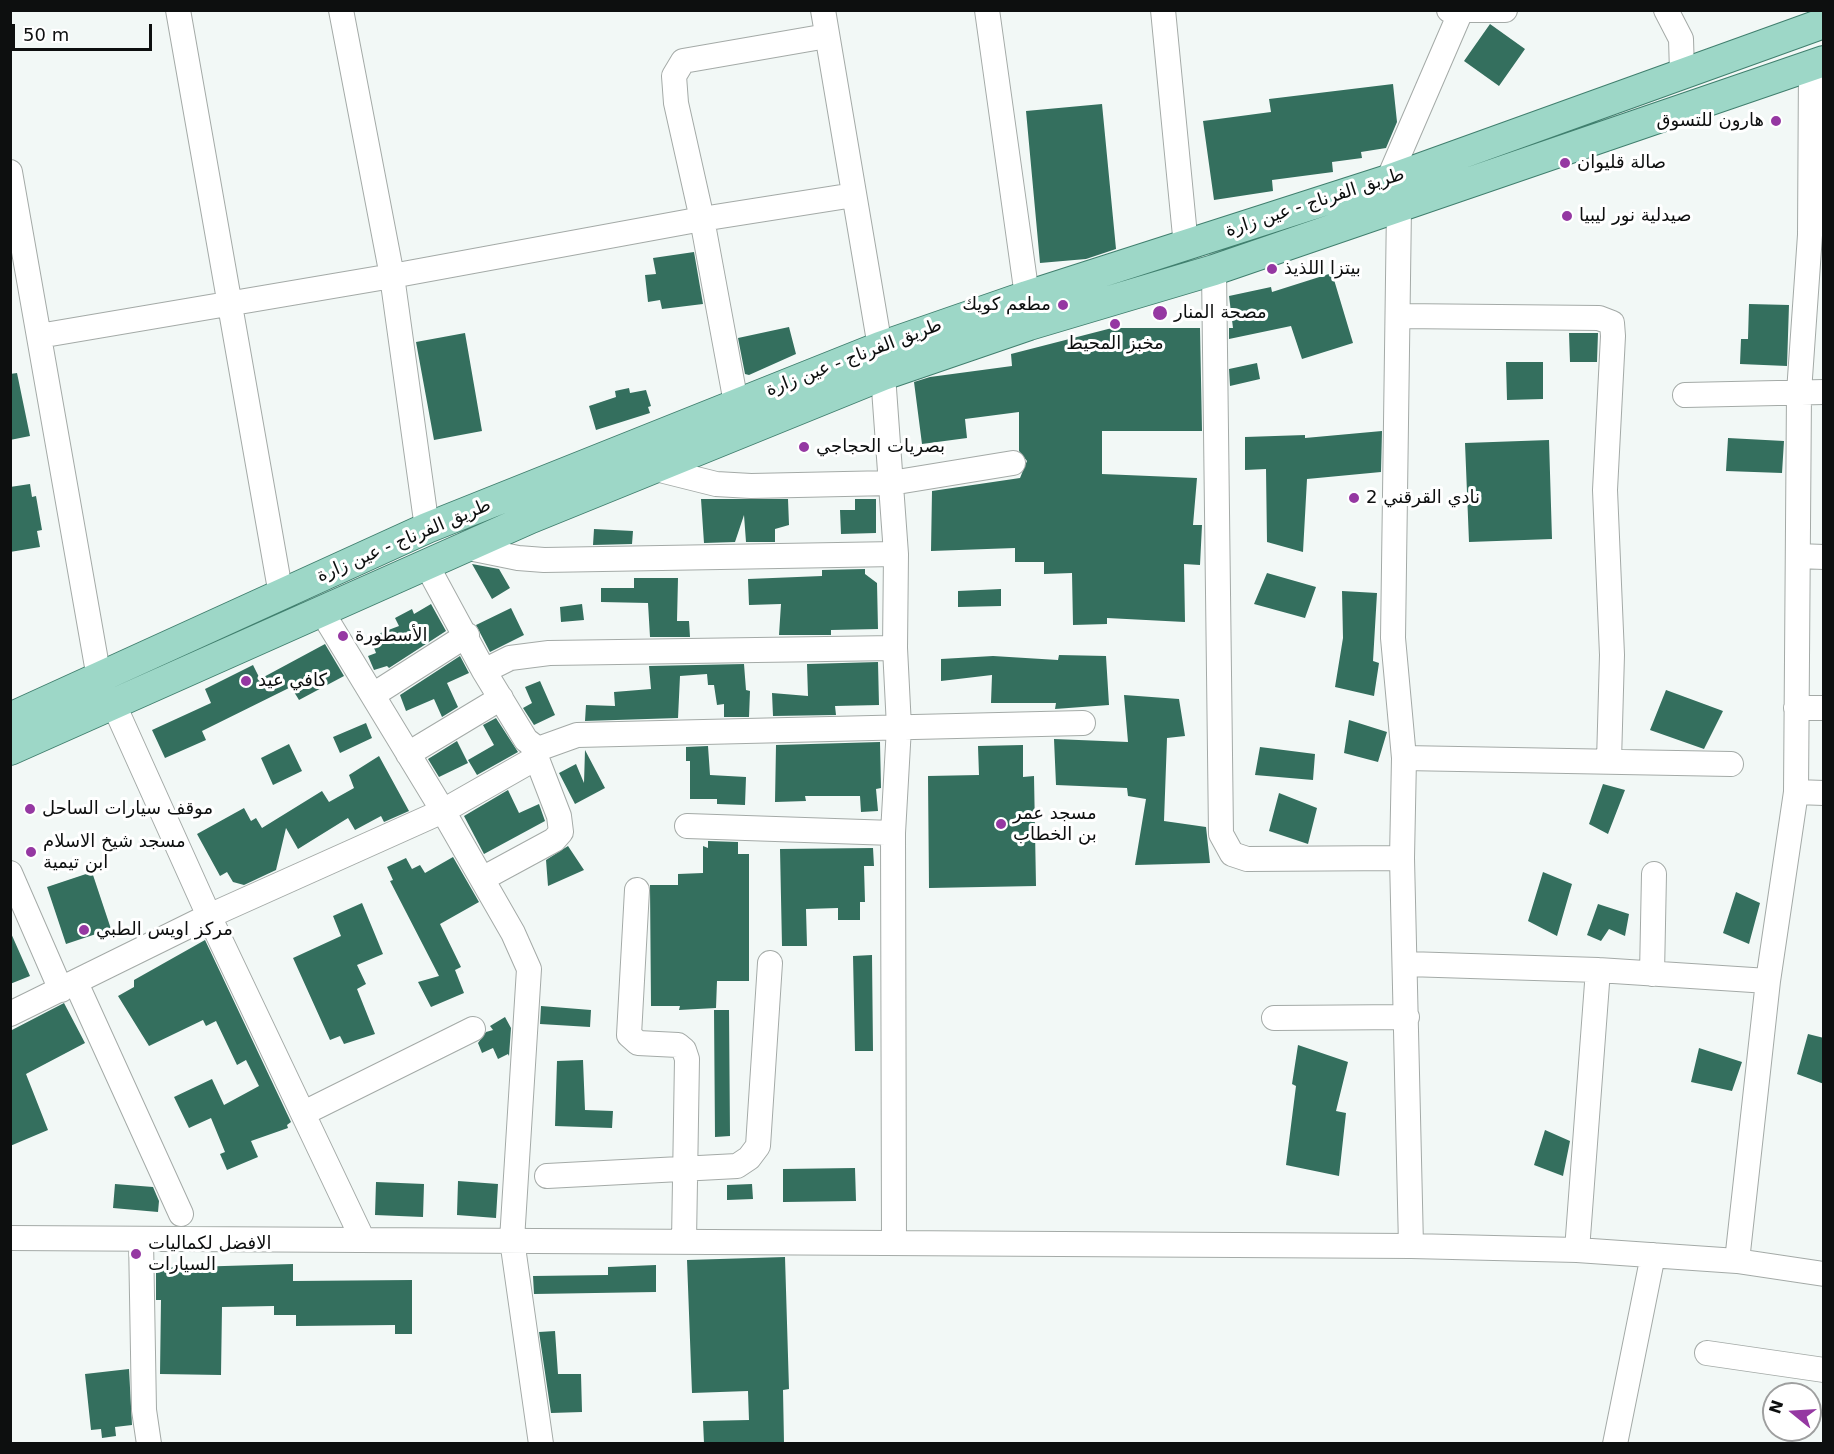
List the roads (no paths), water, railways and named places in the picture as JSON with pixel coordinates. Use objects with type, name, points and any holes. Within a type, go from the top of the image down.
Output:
[{"type":"main road","name":"طريق الفرناج - عين زارة","points":[[10,750],[464,547],[652,468],[1027,296],[1388,180],[1682,72],[1824,23]]},
{"type":"main road","name":"طريق الفرناج - عين زارة","points":[[10,718],[427,528],[578,470],[736,403],[881,361],[1029,325],[1214,270],[1817,63]]},
{"type":"street","points":[[178,10],[281,595]]},
{"type":"street","points":[[341,10],[392,276],[427,528]]},
{"type":"street","points":[[823,10],[881,361],[896,554],[895,648],[899,727],[893,833],[894,1242]]},
{"type":"street","points":[[987,10],[1027,296]]},
{"type":"street","points":[[1163,10],[1186,246]]},
{"type":"street","points":[[1449,10],[1505,10]]},
{"type":"street","points":[[1666,10],[1681,39],[1682,72]]},
{"type":"street","points":[[1388,180],[1461,11]]},
{"type":"street","points":[[736,403],[702,219],[676,103],[674,76],[683,61],[827,36]]},
{"type":"street","points":[[1737,1261],[1768,981],[1796,792],[1799,392],[1816,235],[1817,63]]},
{"type":"street","points":[[11,181],[99,678]]},
{"type":"street","points":[[39,336],[230,305],[702,219],[854,195]]},
{"type":"street","points":[[1400,207],[1393,638],[1404,758],[1402,858],[1407,964],[1411,1246]]},
{"type":"street","points":[[1214,270],[1221,834],[1227,849],[1239,858],[1402,858]]},
{"type":"street","points":[[1399,316],[1599,318],[1611,323],[1613,336],[1605,490],[1612,655],[1609,761]]},
{"type":"street","points":[[1685,395],[1824,392]]},
{"type":"street","points":[[652,468],[728,485],[891,483],[1013,463]]},
{"type":"street","points":[[464,547],[518,558],[544,560],[896,554]]},
{"type":"street","points":[[1798,556],[1824,557]]},
{"type":"street","points":[[426,564],[467,635],[484,671],[534,752],[559,816],[561,832],[554,840],[482,879]]},
{"type":"street","points":[[322,612],[443,811],[524,954],[529,969],[512,1239],[541,1443]]},
{"type":"street","points":[[373,695],[467,635]]},
{"type":"street","points":[[484,671],[510,658],[549,653],[895,648]]},
{"type":"street","points":[[408,754],[501,698]]},
{"type":"street","points":[[114,705],[209,916],[363,1240]]},
{"type":"street","points":[[1796,708],[1824,708]]},
{"type":"street","points":[[10,1014],[209,916],[443,811],[538,749],[552,746],[577,735],[1083,723]]},
{"type":"street","points":[[1404,758],[1731,764]]},
{"type":"street","points":[[1796,792],[1824,793]]},
{"type":"street","points":[[687,826],[893,833]]},
{"type":"street","points":[[10,873],[181,1214]]},
{"type":"street","points":[[1652,974],[1654,874]]},
{"type":"street","points":[[637,890],[629,1035],[633,1041],[638,1043],[678,1045],[684,1050],[687,1059],[684,1241]]},
{"type":"street","points":[[547,1176],[737,1166],[749,1158],[758,1146],[770,963]]},
{"type":"street","points":[[1407,964],[1598,970],[1768,981]]},
{"type":"street","points":[[1576,1250],[1598,970]]},
{"type":"street","points":[[1274,1018],[1407,1017]]},
{"type":"street","points":[[304,1113],[473,1029]]},
{"type":"street","points":[[10,1238],[512,1239],[1411,1246],[1576,1250],[1653,1255],[1737,1261],[1824,1274]]},
{"type":"street","points":[[141,1239],[144,1410],[149,1443]]},
{"type":"street","points":[[1615,1443],[1653,1255]]},
{"type":"street","points":[[1707,1353],[1824,1370]]},
{"type":"place","name":"هارون للتسوق","points":[[1776,121]]},
{"type":"place","name":"صالة قليوان","points":[[1565,163]]},
{"type":"place","name":"صيدلية نور ليبيا","points":[[1567,216]]},
{"type":"place","name":"بيتزا اللذيذ","points":[[1272,269]]},
{"type":"place","name":"مطعم كويك","points":[[1063,305]]},
{"type":"place","name":"مصحة المنار","points":[[1160,313]]},
{"type":"place","name":"مخبز المحيط","points":[[1115,324]]},
{"type":"place","name":"بصريات الحجاجي","points":[[804,447]]},
{"type":"place","name":"نادي القرقني 2","points":[[1354,498]]},
{"type":"place","name":"الأسطورة","points":[[343,636]]},
{"type":"place","name":"كافي عيد","points":[[246,681]]},
{"type":"place","name":"موقف سيارات الساحل","points":[[30,809]]},
{"type":"place","name":"مسجد عمر بن الخطاب","points":[[1001,824]]},
{"type":"place","name":"مسجد شيخ الاسلام ابن تيمية","points":[[31,852]]},
{"type":"place","name":"مركز اويس الطبي","points":[[84,930]]},
{"type":"place","name":"الافضل لكماليات السيارات","points":[[136,1254]]}]
